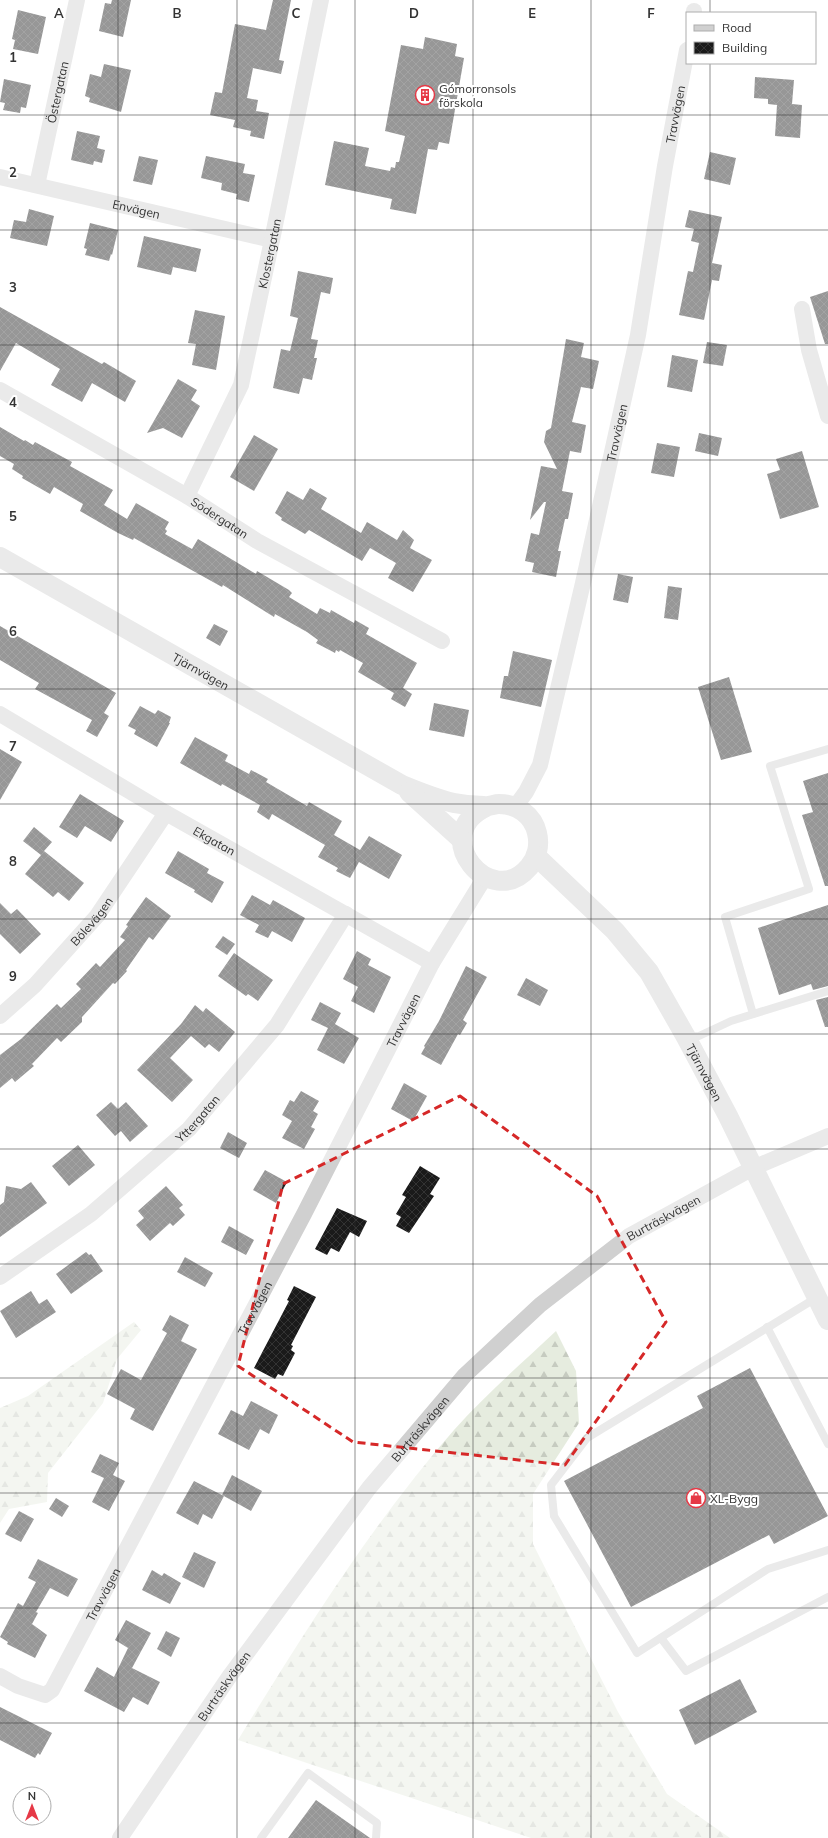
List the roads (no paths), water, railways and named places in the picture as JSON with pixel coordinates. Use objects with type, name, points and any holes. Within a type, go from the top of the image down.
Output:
[{"type":"street","name":"Östergatan","points":[[37,185],[78,0]]},
{"type":"street","name":"Klostergatan","points":[[186,496],[241,385],[321,0]]},
{"type":"street","name":"Travvägen","points":[[515,807],[526,792],[540,765],[583,583],[638,335],[686,56]]},
{"type":"street","name":"Envägen","points":[[0,177],[272,240]]},
{"type":"street","points":[[802,309],[809,350],[828,416]]},
{"type":"street","name":"Södergatan","points":[[0,390],[186,496],[257,542],[442,641]]},
{"type":"street","name":"Tjärnvägen","points":[[0,557],[402,786],[435,798],[455,803],[486,806]]},
{"type":"street","name":"Ekgatan","points":[[0,714],[166,813],[432,963]]},
{"type":"street","name":"Tjärnvägen","points":[[402,786],[462,840]]},
{"type":"street","points":[[499,804],[515,807],[527,815],[535,825],[538,843],[536,856],[527,869],[516,876],[504,880],[484,877],[470,864],[464,853],[462,840],[469,820],[474,814],[486,806],[499,804]]},
{"type":"street","name":"Bölevägen","points":[[0,1016],[35,984],[97,916],[166,813]]},
{"type":"street","name":"Tjärnvägen","points":[[536,856],[615,931],[649,972],[686,1037],[828,1318]]},
{"type":"street","name":"Travvägen","points":[[0,1676],[18,1686],[45,1695],[52,1690],[304,1214],[432,963],[484,877]]},
{"type":"street","name":"Yttergatan","points":[[0,1276],[92,1214],[189,1129],[277,1025],[346,914]]},
{"type":"street","name":"Burträskvägen","points":[[120,1838],[229,1677],[369,1488],[465,1375],[540,1305],[629,1236],[753,1168],[828,1136]]},
{"type":"lane","points":[[753,1014],[725,917],[809,889],[770,766],[828,749]]},
{"type":"lane","points":[[686,1037],[700,1036],[731,1021],[828,991]]},
{"type":"lane","points":[[817,1297],[587,1438],[551,1485],[554,1516],[637,1653],[768,1569],[828,1550]]},
{"type":"lane","points":[[767,1328],[828,1444]]},
{"type":"lane","points":[[661,1638],[686,1671],[828,1597]]},
{"type":"lane","points":[[261,1838],[308,1773],[377,1823],[376,1838]]},
{"type":"place","name":"Gómorronsols förskola","points":[[425,95]]},
{"type":"place","name":"XL-Bygg","points":[[696,1498]]}]
